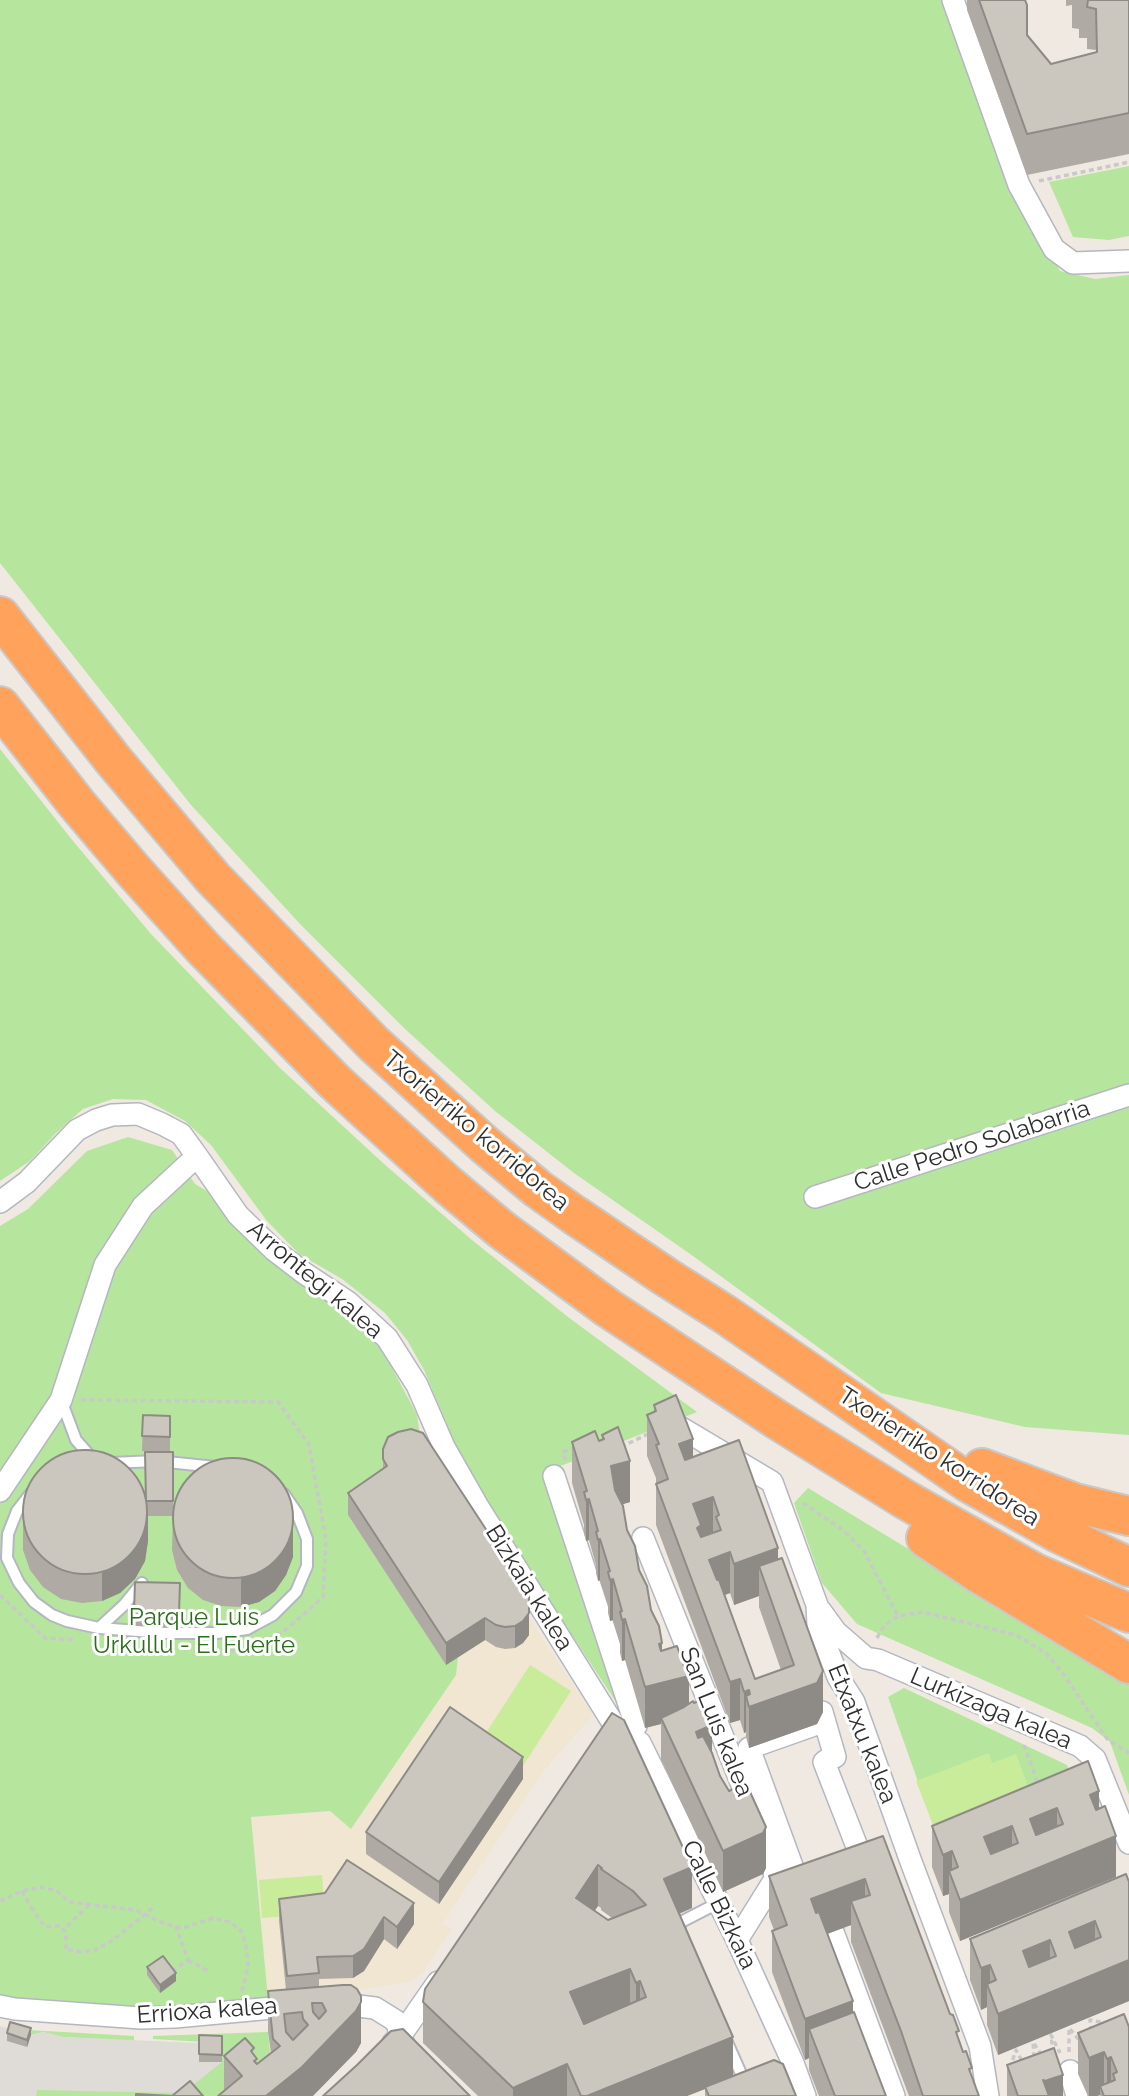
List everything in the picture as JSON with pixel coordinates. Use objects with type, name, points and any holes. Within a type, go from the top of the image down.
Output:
[{"type":"highway","name":"Txorierriko korridorea","points":[[0,616],[114,761],[213,878],[329,999],[435,1100],[538,1189],[979,1488],[1056,1532],[1129,1567]]},
{"type":"highway","name":"Txorierriko korridorea","points":[[0,706],[101,832],[204,949],[335,1082],[447,1185],[539,1258],[608,1308],[775,1419],[906,1500],[1035,1573],[1129,1614]]},
{"type":"highway","points":[[873,1418],[947,1454],[1018,1482],[1075,1503],[1129,1516]]},
{"type":"highway","points":[[859,1471],[902,1522],[978,1573],[1129,1664]]},
{"type":"street","points":[[953,0],[1019,185],[1054,249],[1073,263],[1129,261]]},
{"type":"street","name":"Calle Pedro Solabarria","points":[[815,1197],[1129,1095]]},
{"type":"street","name":"Arrontegi kalea","points":[[0,1202],[27,1182],[77,1130],[96,1120],[112,1115],[138,1114],[172,1129],[181,1134],[237,1215],[274,1250],[348,1302],[387,1338],[417,1385],[444,1447]]},
{"type":"street","points":[[0,1491],[61,1400],[105,1265],[143,1206],[197,1156]]},
{"type":"street","points":[[673,1423],[772,1482]]},
{"type":"street","name":"Bizkaia kalea","points":[[444,1447],[548,1620],[619,1731]]},
{"type":"street","name":"Bizkaia kalea","points":[[554,1476],[619,1731]]},
{"type":"street","name":"Etxatxu kalea","points":[[772,1482],[817,1605],[818,1625],[838,1677],[854,1702],[980,2046],[988,2096]]},
{"type":"street","name":"San Luis kalea","points":[[643,1538],[773,1862],[775,1879],[737,1940]]},
{"type":"street","name":"Lurkizaga kalea","points":[[817,1605],[836,1632],[866,1658],[878,1660],[1080,1746],[1095,1759],[1129,1843]]},
{"type":"street","points":[[854,1702],[851,1681],[853,1671],[866,1658]]},
{"type":"street","points":[[823,1712],[835,1757],[824,1762],[868,1875],[876,1879],[806,1903],[750,1748],[817,1724],[823,1712]]},
{"type":"street","name":"Calle Bizkaia","points":[[619,1731],[629,1734],[640,1743],[737,1940],[793,2063],[805,2096]]},
{"type":"street","points":[[833,1932],[894,2096]]},
{"type":"street","points":[[950,1965],[974,1956]]},
{"type":"street","points":[[382,2054],[401,2035],[448,1967]]},
{"type":"street","name":"Errioxa kalea","points":[[0,2006],[141,2018],[332,2003],[375,2008],[396,2021],[411,2061],[449,2096]]},
{"type":"street","points":[[756,2088],[793,2063]]},
{"type":"street","points":[[1070,2071],[1077,2096]]},
{"type":"lane","points":[[61,1400],[76,1440],[94,1464],[157,1461],[227,1468]]},
{"type":"lane","points":[[72,1452],[76,1440]]},
{"type":"lane","points":[[44,1483],[35,1489],[17,1511],[8,1534],[7,1558],[19,1583],[34,1602],[52,1615],[67,1621],[99,1628],[164,1633],[217,1633],[247,1629],[272,1615],[296,1592],[307,1566],[307,1539],[297,1513],[273,1482]]},
{"type":"lane","points":[[99,1628],[124,1605],[142,1583]]},
{"type":"lane","points":[[686,1950],[679,1930],[681,1922],[718,1903]]},
{"type":"lane","points":[[723,2033],[756,2088]]},
{"type":"path","points":[[1019,185],[1129,162]]},
{"type":"path","points":[[61,1400],[278,1402],[309,1445],[326,1540],[323,1597],[287,1629],[247,1651],[220,1650]]},
{"type":"path","points":[[620,1438],[623,1446],[673,1423]]},
{"type":"path","points":[[554,1476],[569,1470],[563,1452],[579,1445]]},
{"type":"path","points":[[772,1482],[844,1530],[864,1551],[898,1616]]},
{"type":"path","points":[[0,1595],[45,1639],[86,1641]]},
{"type":"path","points":[[877,1638],[884,1626],[898,1616],[923,1612],[1016,1635],[1046,1654],[1064,1675],[1108,1740],[1129,1754]]},
{"type":"path","points":[[1015,1717],[1042,1796]]},
{"type":"path","points":[[0,1900],[41,1887],[57,1891],[69,1902],[136,1910],[176,1927],[186,1927],[213,1918],[230,1922],[242,1933],[248,1966],[244,1988],[231,2011]]},
{"type":"path","points":[[22,1891],[45,1927],[60,1926],[65,1932],[65,1949],[82,1952],[95,1950],[109,1943],[153,1907]]},
{"type":"path","points":[[67,1926],[89,1905]]},
{"type":"path","points":[[176,1927],[188,1960],[210,1972]]},
{"type":"path","points":[[170,1972],[188,1960]]},
{"type":"shaded area","points":[[423,1455],[593,1715],[545,1769],[443,1923],[452,1929],[423,1973],[411,1981],[399,1984],[268,1999],[251,1817],[330,1811],[351,1829],[458,1658],[446,1665],[348,1515]]},
{"type":"shaded area","points":[[0,2026],[31,2035],[43,2032],[63,2037],[199,2043],[222,2062],[183,2093],[37,2090],[36,2096],[0,2096]]},
{"type":"green space","points":[[0,0],[941,0],[1010,188],[1060,271],[1095,279],[1129,275],[1129,1435],[1025,1427],[881,1393],[574,1173],[495,1111],[404,1028],[300,924],[191,805],[0,563]]},
{"type":"green space","points":[[1129,166],[1129,236],[1109,240],[1073,237],[1049,182]]},
{"type":"green space","points":[[0,749],[151,934],[280,1068],[472,1240],[568,1317],[697,1412],[548,1471],[618,1705],[491,1512],[459,1453],[424,1370],[407,1340],[385,1313],[342,1279],[299,1254],[267,1221],[211,1145],[185,1121],[146,1100],[113,1099],[83,1109],[30,1161],[0,1181]]},
{"type":"green space","name":"Parque Luis Urkullu - El Fuerte","points":[[128,1137],[172,1150],[195,1184],[244,1213],[383,1351],[417,1415],[423,1455],[383,1471],[348,1515],[446,1664],[458,1657],[456,1675],[351,1829],[330,1811],[251,1817],[268,1999],[173,2007],[73,2006],[0,1995],[0,1226],[28,1209],[87,1151]]},
{"type":"green space","points":[[808,1488],[1129,1683],[1129,1795],[1110,1742],[1092,1728],[857,1624],[822,1583],[794,1503]]},
{"type":"green space","points":[[530,1665],[571,1691],[523,1766],[482,1739]]},
{"type":"green space","points":[[904,1688],[1067,1765],[1081,1800],[938,1838],[888,1697]]},
{"type":"green space","points":[[989,1753],[992,1763],[1016,1754],[1034,1802],[938,1838],[916,1781]]},
{"type":"green space","points":[[322,1875],[325,1913],[262,1918],[259,1880]]},
{"type":"green space","points":[[10,2029],[134,2036],[134,2041],[63,2037],[43,2032],[31,2035]]},
{"type":"green space","points":[[268,2032],[273,2080],[268,2096],[36,2096],[36,2090],[222,2062],[222,2043],[153,2039],[153,2036]]},
{"type":"building","points":[[979,0],[1025,0],[1027,35],[1051,64],[1097,52],[1096,9],[1087,7],[1088,0],[1129,0],[1129,113],[1027,134]]},
{"type":"building","points":[[676,1395],[693,1439],[679,1444],[685,1460],[739,1440],[778,1548],[734,1564],[730,1552],[709,1560],[719,1580],[755,1679],[794,1665],[759,1566],[782,1558],[823,1671],[817,1683],[749,1707],[746,1696],[750,1694],[749,1690],[744,1692],[740,1679],[730,1682],[656,1484],[668,1479],[656,1445],[659,1444],[647,1415],[656,1411],[654,1405]],"holes":[[[713,1497],[719,1515],[716,1517],[721,1530],[701,1537],[697,1528],[701,1525],[693,1504]]]},
{"type":"building","points":[[143,1415],[170,1416],[170,1437],[142,1436]]},
{"type":"building","points":[[618,1427],[630,1461],[611,1466],[615,1490],[623,1506],[627,1530],[635,1546],[639,1570],[647,1586],[651,1610],[659,1626],[661,1651],[677,1646],[689,1676],[645,1687],[625,1619],[622,1620],[613,1579],[610,1580],[610,1571],[600,1539],[598,1540],[589,1499],[586,1500],[584,1492],[587,1491],[572,1442],[595,1431],[599,1441],[604,1439],[602,1435]]},
{"type":"building","points":[[411,1429],[423,1433],[529,1595],[529,1613],[515,1626],[496,1625],[485,1618],[446,1643],[348,1493],[387,1466],[383,1459],[383,1449],[388,1437]]},
{"type":"building","points":[[85,1450],[109,1454],[129,1468],[143,1488],[147,1512],[143,1536],[129,1556],[109,1570],[85,1574],[61,1570],[41,1556],[27,1536],[23,1512],[27,1488],[41,1468],[61,1454]]},
{"type":"building","points":[[145,1452],[173,1452],[173,1501],[146,1501]]},
{"type":"building","points":[[233,1458],[256,1462],[276,1475],[289,1495],[293,1518],[289,1541],[276,1561],[256,1574],[233,1578],[210,1574],[190,1561],[177,1541],[173,1518],[177,1495],[190,1475],[210,1462]]},
{"type":"building","points":[[135,1582],[180,1583],[179,1613],[134,1611]]},
{"type":"building","points":[[701,1700],[712,1725],[696,1732],[698,1738],[703,1736],[729,1791],[746,1783],[766,1827],[763,1833],[723,1851],[661,1718],[693,1701],[694,1703]]},
{"type":"building","points":[[450,1707],[523,1757],[439,1882],[366,1832]]},
{"type":"building","points":[[612,1713],[624,1720],[692,1867],[664,1879],[733,2037],[587,2096],[581,2096],[567,2064],[513,2088],[423,2002],[425,1989]],"holes":[[[598,1865],[633,1891],[646,1905],[608,1920],[576,1898]],[[630,1969],[636,1983],[640,1981],[646,1997],[584,2024],[570,1992]]]},
{"type":"building","points":[[1088,1761],[1099,1791],[1090,1795],[1096,1810],[1105,1806],[1116,1836],[960,1900],[949,1871],[958,1867],[952,1851],[943,1855],[932,1826]],"holes":[[[1057,1808],[1063,1824],[1036,1835],[1030,1819]],[[1012,1826],[1018,1843],[991,1854],[984,1837]]]},
{"type":"building","points":[[883,1836],[950,2014],[953,2015],[959,2031],[956,2032],[963,2052],[966,2051],[972,2068],[969,2069],[979,2096],[923,2096],[851,1901],[870,1895],[865,1879],[811,1899],[816,1913],[819,1912],[853,2001],[805,2019],[772,1931],[787,1925],[769,1876]]},
{"type":"building","points":[[347,1860],[414,1903],[397,1927],[384,1917],[364,1949],[353,1956],[317,1957],[319,1973],[287,1976],[279,1899],[325,1893]]},
{"type":"building","points":[[1126,1874],[1129,1882],[1129,1960],[998,2014],[987,1984],[996,1980],[990,1965],[981,1968],[970,1939]],"holes":[[[1095,1921],[1101,1937],[1075,1948],[1069,1932]],[[1050,1940],[1056,1956],[1029,1967],[1023,1951]]]},
{"type":"building","points":[[163,1956],[176,1973],[160,1985],[147,1967]]},
{"type":"building","points":[[351,1985],[357,1989],[361,2002],[356,2011],[302,2067],[266,2096],[218,2096],[242,2076],[224,2056],[245,2038],[254,2048],[251,2051],[257,2064],[280,2046],[273,2039],[268,1991]],"holes":[[[312,2003],[322,2003],[326,2011],[319,2019],[313,2012]],[[302,2012],[308,2025],[293,2040],[286,2032],[284,2014]]]},
{"type":"building","points":[[854,2012],[886,2096],[835,2096],[809,2029]]},
{"type":"building","points":[[1124,2014],[1129,2027],[1129,2096],[1104,2096],[1100,2086],[1115,2080],[1113,2074],[1117,2072],[1111,2057],[1107,2059],[1104,2052],[1089,2058],[1078,2033]]},
{"type":"building","points":[[10,2022],[31,2028],[27,2040],[7,2033]]},
{"type":"building","points":[[403,2029],[470,2096],[323,2096],[391,2031]]},
{"type":"building","points":[[199,2035],[222,2036],[222,2055],[199,2054]]},
{"type":"building","points":[[1054,2048],[1063,2075],[1043,2080],[1049,2096],[1018,2096],[1007,2065]]},
{"type":"building","points":[[774,2060],[783,2064],[796,2096],[709,2096],[705,2087]]},
{"type":"building","points":[[190,2081],[203,2096],[172,2096]]},
{"type":"building","points":[[136,2094],[172,2096],[136,2096]]}]
